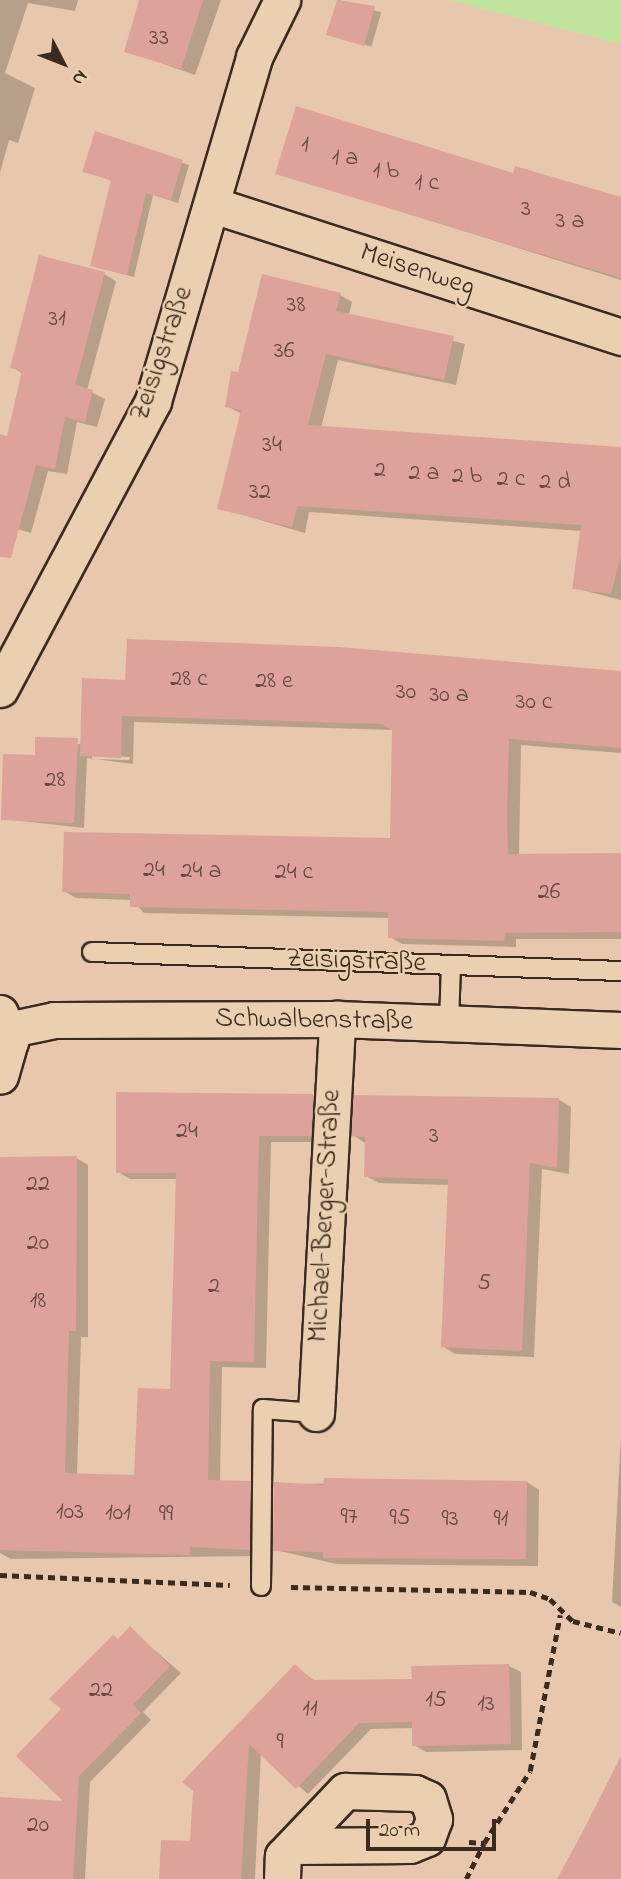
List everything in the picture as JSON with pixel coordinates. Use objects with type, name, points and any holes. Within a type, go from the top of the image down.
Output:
[{"type":"street","name":"Zeisigstraße","points":[[0,689],[153,401],[254,57],[282,0]]},
{"type":"street","name":"Meisenweg","points":[[212,205],[621,337]]},
{"type":"street","name":"Schwalbenstraße","points":[[0,1076],[8,1059],[4,1021],[337,1019],[621,1030]]},
{"type":"street","name":"Michael-Berger-Straße","points":[[316,1413],[337,1019]]},
{"type":"street","points":[[282,1879],[283,1856],[345,1791],[415,1793],[428,1799],[434,1819],[427,1838],[410,1845],[294,1846]]},
{"type":"lane","name":"Zeisigstraße","points":[[92,952],[621,971]]},
{"type":"lane","points":[[449,1024],[451,965]]},
{"type":"lane","points":[[261,1586],[263,1409],[316,1413]]},
{"type":"path","points":[[0,1575],[261,1586],[530,1592],[550,1599],[560,1615],[621,1633]]},
{"type":"path","points":[[466,1879],[484,1843],[530,1771],[541,1734],[553,1624],[560,1615]]},
{"type":"path","points":[[427,1838],[484,1843]]},
{"type":"green space","points":[[448,0],[621,0],[621,44]]},
{"type":"building","points":[[139,0],[203,0],[181,69],[124,52]]},
{"type":"building","points":[[337,0],[375,6],[364,46],[326,35]]},
{"type":"building","points":[[296,106],[513,173],[515,166],[621,197],[621,278],[275,174]]},
{"type":"building","points":[[95,131],[183,160],[171,200],[146,193],[127,275],[90,266],[111,180],[82,172]]},
{"type":"building","points":[[39,255],[105,272],[75,385],[93,390],[85,422],[65,417],[55,469],[36,465],[11,558],[0,557],[0,434],[7,436],[22,371],[10,368]]},
{"type":"building","points":[[262,274],[341,293],[336,311],[454,336],[444,380],[326,354],[308,425],[621,447],[621,555],[611,594],[572,589],[581,525],[297,506],[292,527],[217,509],[241,410],[225,407],[231,371],[238,372]]},
{"type":"building","points":[[127,639],[339,647],[621,671],[621,748],[509,739],[507,815],[508,854],[621,853],[621,932],[505,933],[504,941],[388,938],[388,912],[130,907],[130,894],[62,892],[64,832],[390,838],[392,730],[382,724],[122,716],[121,758],[80,756],[82,678],[125,680]]},
{"type":"building","points":[[35,737],[78,738],[74,823],[1,820],[3,754],[35,755]]},
{"type":"building","points":[[116,1092],[313,1094],[311,1136],[259,1136],[254,1362],[210,1361],[208,1480],[251,1481],[250,1550],[190,1547],[189,1555],[0,1550],[0,1157],[77,1156],[76,1331],[69,1331],[65,1473],[134,1475],[138,1388],[170,1389],[176,1173],[116,1173]]},
{"type":"building","points":[[353,1095],[559,1098],[557,1168],[530,1163],[522,1351],[441,1347],[448,1179],[364,1177],[365,1137],[351,1136]]},
{"type":"building","points":[[324,1478],[527,1481],[526,1559],[323,1558],[323,1552],[273,1551],[274,1482],[323,1485]]},
{"type":"building","points":[[130,1626],[170,1666],[133,1705],[141,1713],[79,1776],[73,1879],[0,1879],[0,1797],[63,1801],[16,1756],[61,1709],[49,1699],[113,1635],[118,1639]]},
{"type":"building","points":[[295,1664],[312,1680],[412,1679],[411,1666],[509,1664],[511,1744],[412,1746],[412,1722],[359,1723],[296,1789],[249,1744],[241,1879],[159,1879],[161,1840],[190,1841],[193,1791],[182,1782]]},
{"type":"building","points":[[621,1756],[621,1879],[557,1879],[583,1831]]}]
